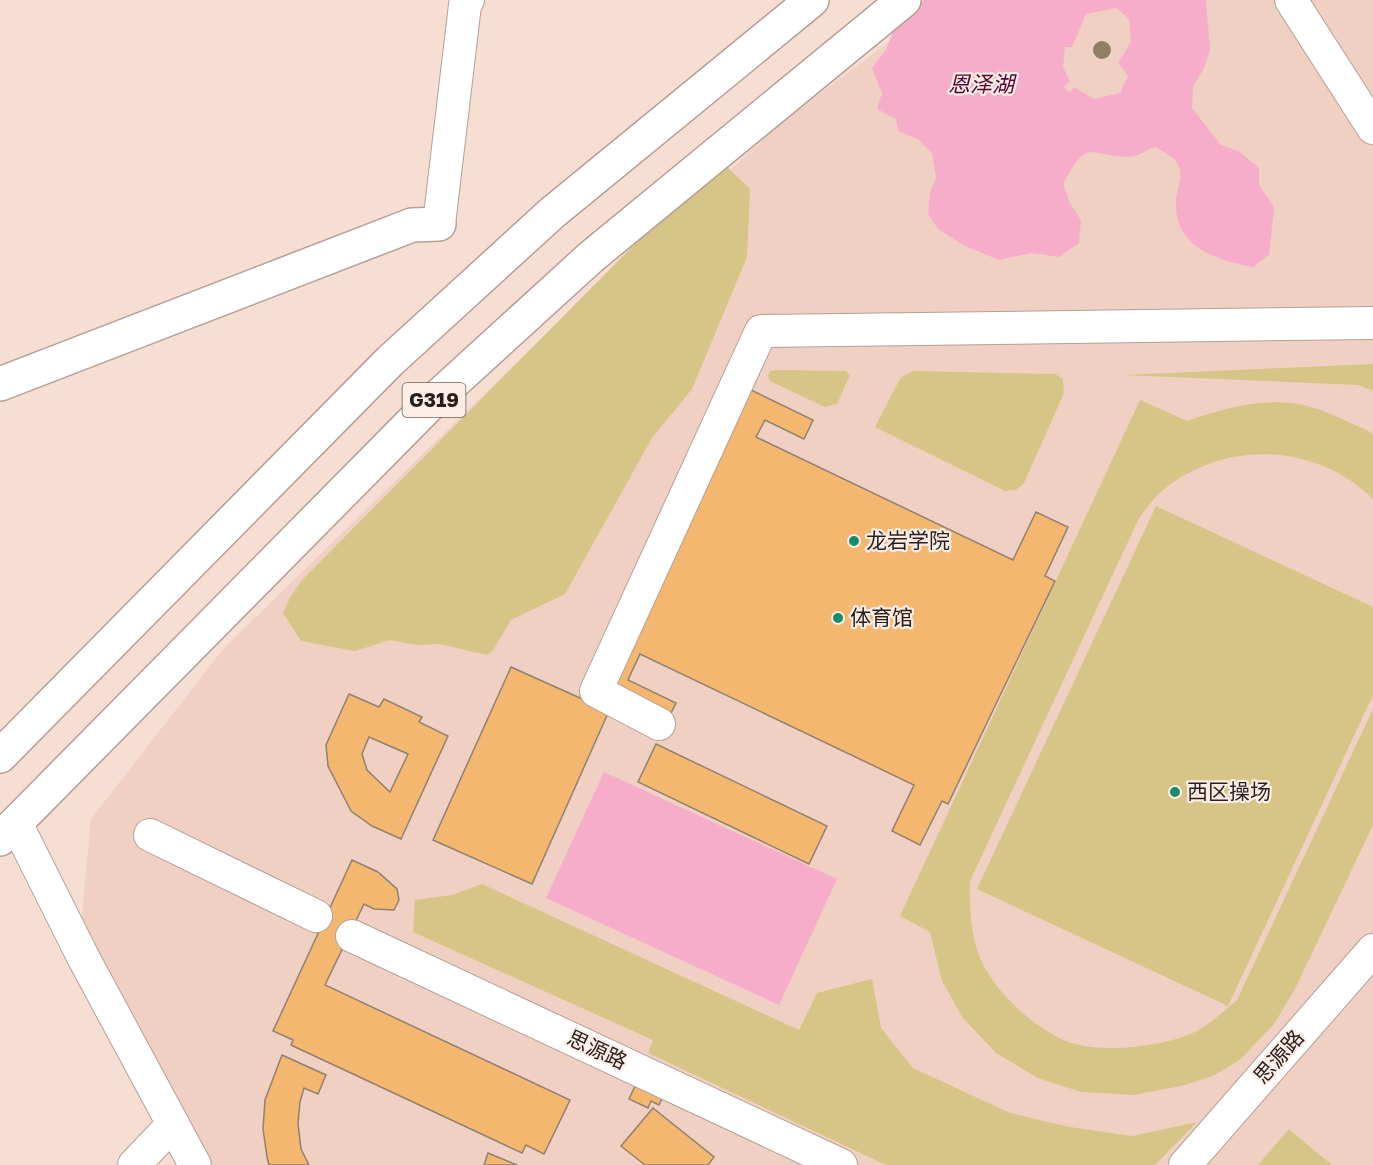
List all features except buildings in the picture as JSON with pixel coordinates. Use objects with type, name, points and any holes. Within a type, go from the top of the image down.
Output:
[{"type":"main road","name":"G319","points":[[0,756],[390,361],[552,213],[812,0]]},
{"type":"main road","name":"G319","points":[[8,831],[431,403],[591,257],[904,0]]},
{"type":"main road","points":[[0,384],[412,225],[440,224]]},
{"type":"street","points":[[440,224],[465,5],[468,0]]},
{"type":"street","points":[[1291,0],[1373,128]]},
{"type":"street","points":[[659,724],[596,691],[761,331],[1373,322]]},
{"type":"street","points":[[8,831],[83,957],[195,1165]]},
{"type":"street","points":[[150,835],[316,916]]},
{"type":"street","name":"思源路","points":[[352,936],[841,1165]]},
{"type":"street","name":"思源路","points":[[1185,1165],[1373,950]]},
{"type":"street","points":[[134,1165],[172,1124]]},
{"type":"shaded area","name":"龙岩学院","points":[[944,0],[1373,0],[1373,1165],[210,1165],[80,935],[91,819],[224,648],[522,357],[784,121]]},
{"type":"shaded area","points":[[719,159],[750,189],[747,257],[692,389],[652,438],[565,594],[511,620],[493,650],[487,655],[439,644],[416,645],[390,640],[355,651],[301,641],[283,613],[303,579]]},
{"type":"shaded area","points":[[1373,364],[1373,391],[1358,385],[1123,375]]},
{"type":"shaded area","points":[[770,371],[846,371],[850,375],[837,404],[825,407],[770,381],[768,376]]},
{"type":"shaded area","points":[[913,371],[1055,374],[1063,379],[1064,393],[1024,483],[1016,490],[1005,491],[875,427],[901,377]]},
{"type":"shaded area","points":[[1140,400],[1187,421],[1232,408],[1279,402],[1311,407],[1332,415],[1373,434],[1373,499],[1350,480],[1325,467],[1298,458],[1270,454],[1242,456],[1214,462],[1188,473],[1154,499],[1139,518],[970,881],[974,936],[984,966],[999,988],[1018,1009],[1051,1034],[1077,1045],[1131,1047],[1183,1037],[1197,1031],[1237,1000],[1373,709],[1373,825],[1295,989],[1274,1024],[1241,1059],[1213,1076],[1181,1086],[1133,1095],[1081,1092],[1038,1078],[996,1053],[963,1018],[942,981],[930,932],[900,916]]},
{"type":"shaded area","name":"西区操场","points":[[1156,506],[1373,607],[1373,695],[1228,1006],[977,889]]},
{"type":"shaded area","points":[[482,884],[799,1030],[817,993],[872,979],[881,1028],[913,1068],[1010,1113],[1070,1127],[1132,1136],[1197,1122],[1155,1165],[886,1165],[648,1053],[653,1040],[413,932],[415,900],[452,895]]},
{"type":"shaded area","points":[[1289,1129],[1332,1165],[1258,1165]]},
{"type":"water","name":"恩泽湖","points":[[924,0],[1206,0],[1210,50],[1204,68],[1193,87],[1192,108],[1221,145],[1240,152],[1259,168],[1259,185],[1274,207],[1269,255],[1253,267],[1212,255],[1189,240],[1177,216],[1176,200],[1180,170],[1171,156],[1155,147],[1131,157],[1090,152],[1078,160],[1063,184],[1070,203],[1081,220],[1079,243],[1059,257],[1031,253],[999,260],[965,246],[938,229],[928,214],[930,192],[936,178],[932,153],[918,139],[898,131],[896,119],[877,109],[882,93],[872,68],[886,50],[897,21]],"holes":[[[1116,8],[1129,19],[1131,42],[1118,63],[1128,76],[1120,93],[1094,99],[1074,87],[1070,92],[1064,87],[1070,81],[1063,67],[1065,47],[1072,47],[1086,14]]]},
{"type":"water","points":[[604,772],[837,879],[779,1005],[546,898]]},
{"type":"place","name":"龙岩学院","points":[[854,541]]},
{"type":"place","name":"体育馆","points":[[838,618]]},
{"type":"place","name":"西区操场","points":[[1175,792]]}]
